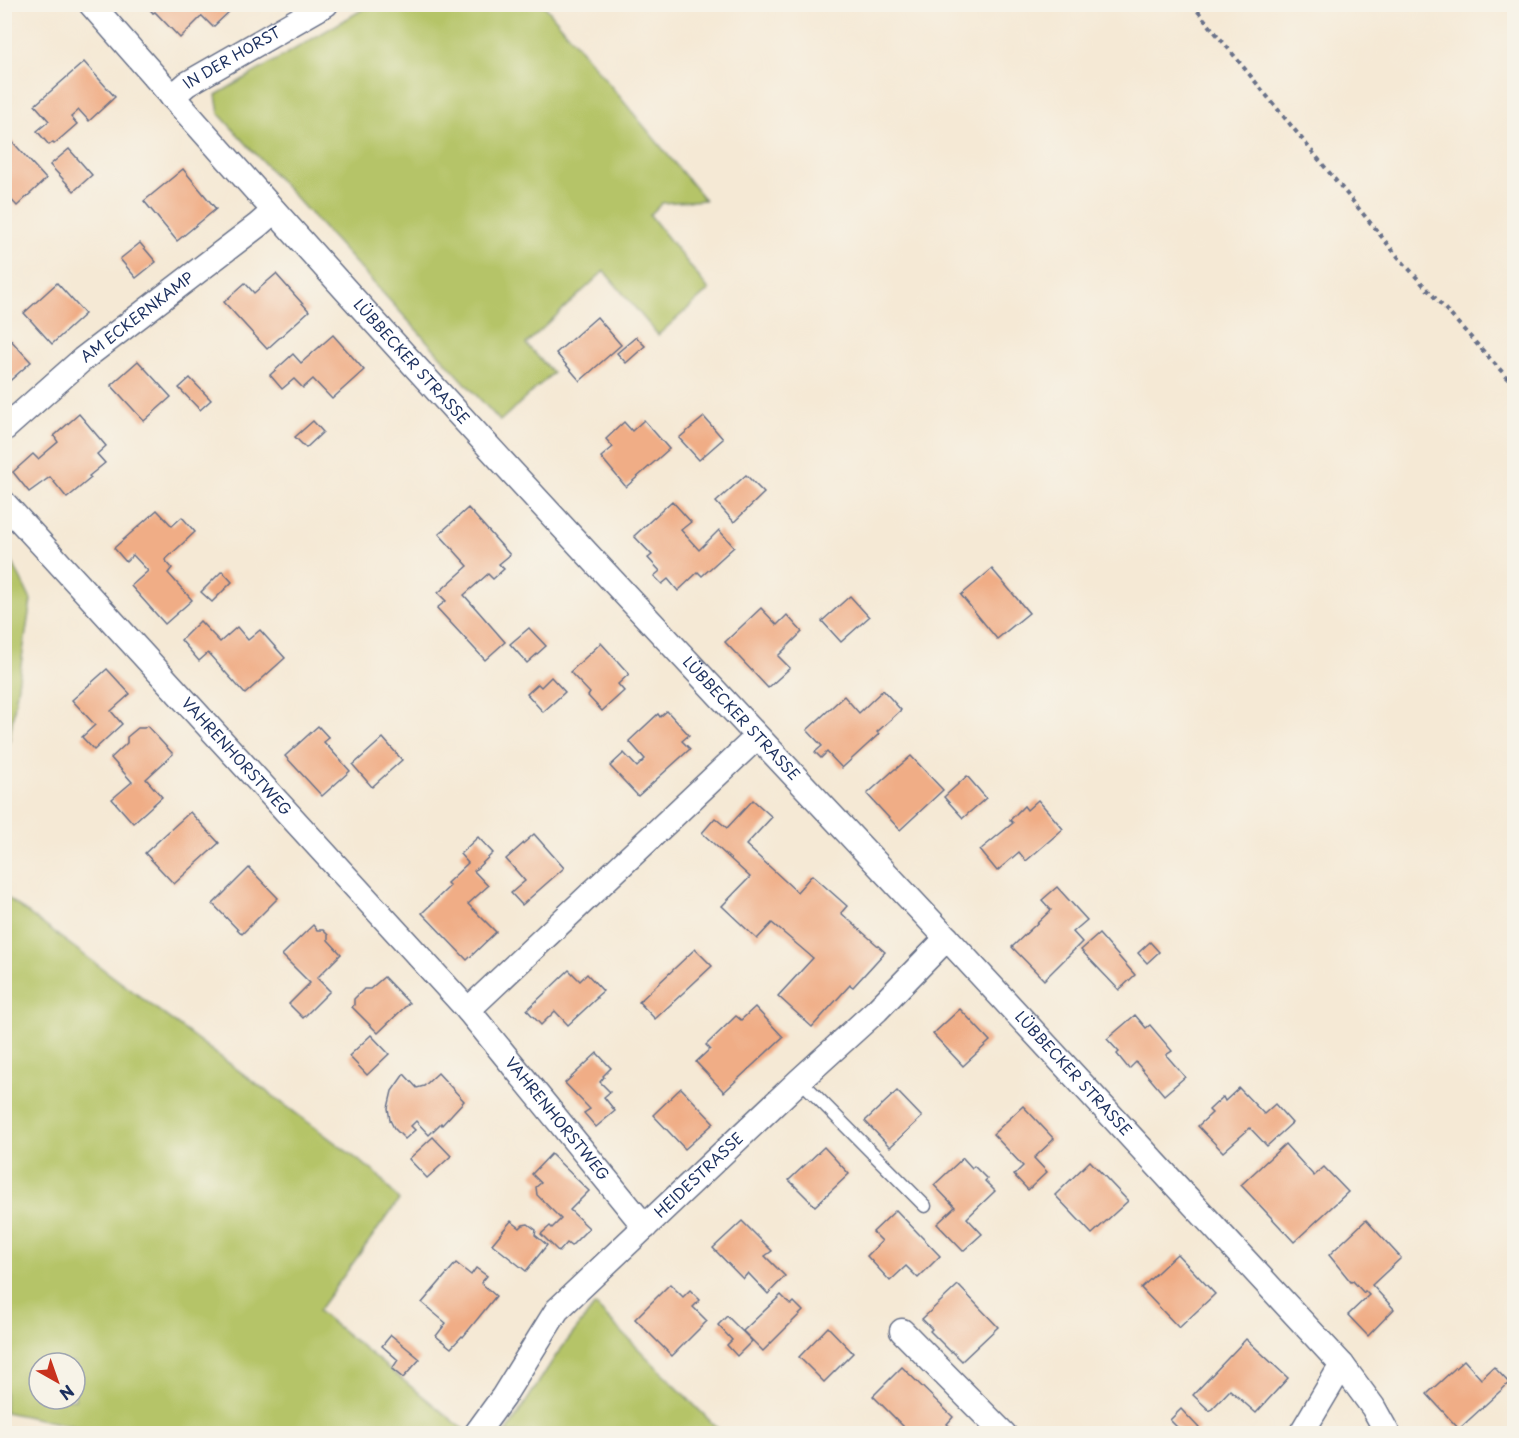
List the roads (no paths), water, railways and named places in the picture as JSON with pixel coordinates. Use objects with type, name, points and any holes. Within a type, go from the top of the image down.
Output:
[{"type":"street","name":"LÜBBECKER STRASSE","points":[[91,4],[274,211],[757,737],[947,938],[1342,1365],[1388,1434]]},
{"type":"street","name":"IN DER HORST","points":[[172,97],[187,84],[326,4]]},
{"type":"street","name":"AM ECKERNKAMP","points":[[4,429],[83,359],[274,211]]},
{"type":"street","name":"VAHRENHORSTWEG","points":[[4,503],[468,1010],[645,1227]]},
{"type":"street","points":[[468,1010],[757,737]]},
{"type":"street","name":"HEIDESTRASSE","points":[[476,1434],[503,1397],[557,1310],[877,1010],[947,938]]},
{"type":"street","points":[[902,1331],[1004,1434]]},
{"type":"street","points":[[1301,1434],[1342,1365]]},
{"type":"lane","points":[[800,1080],[925,1206]]}]
